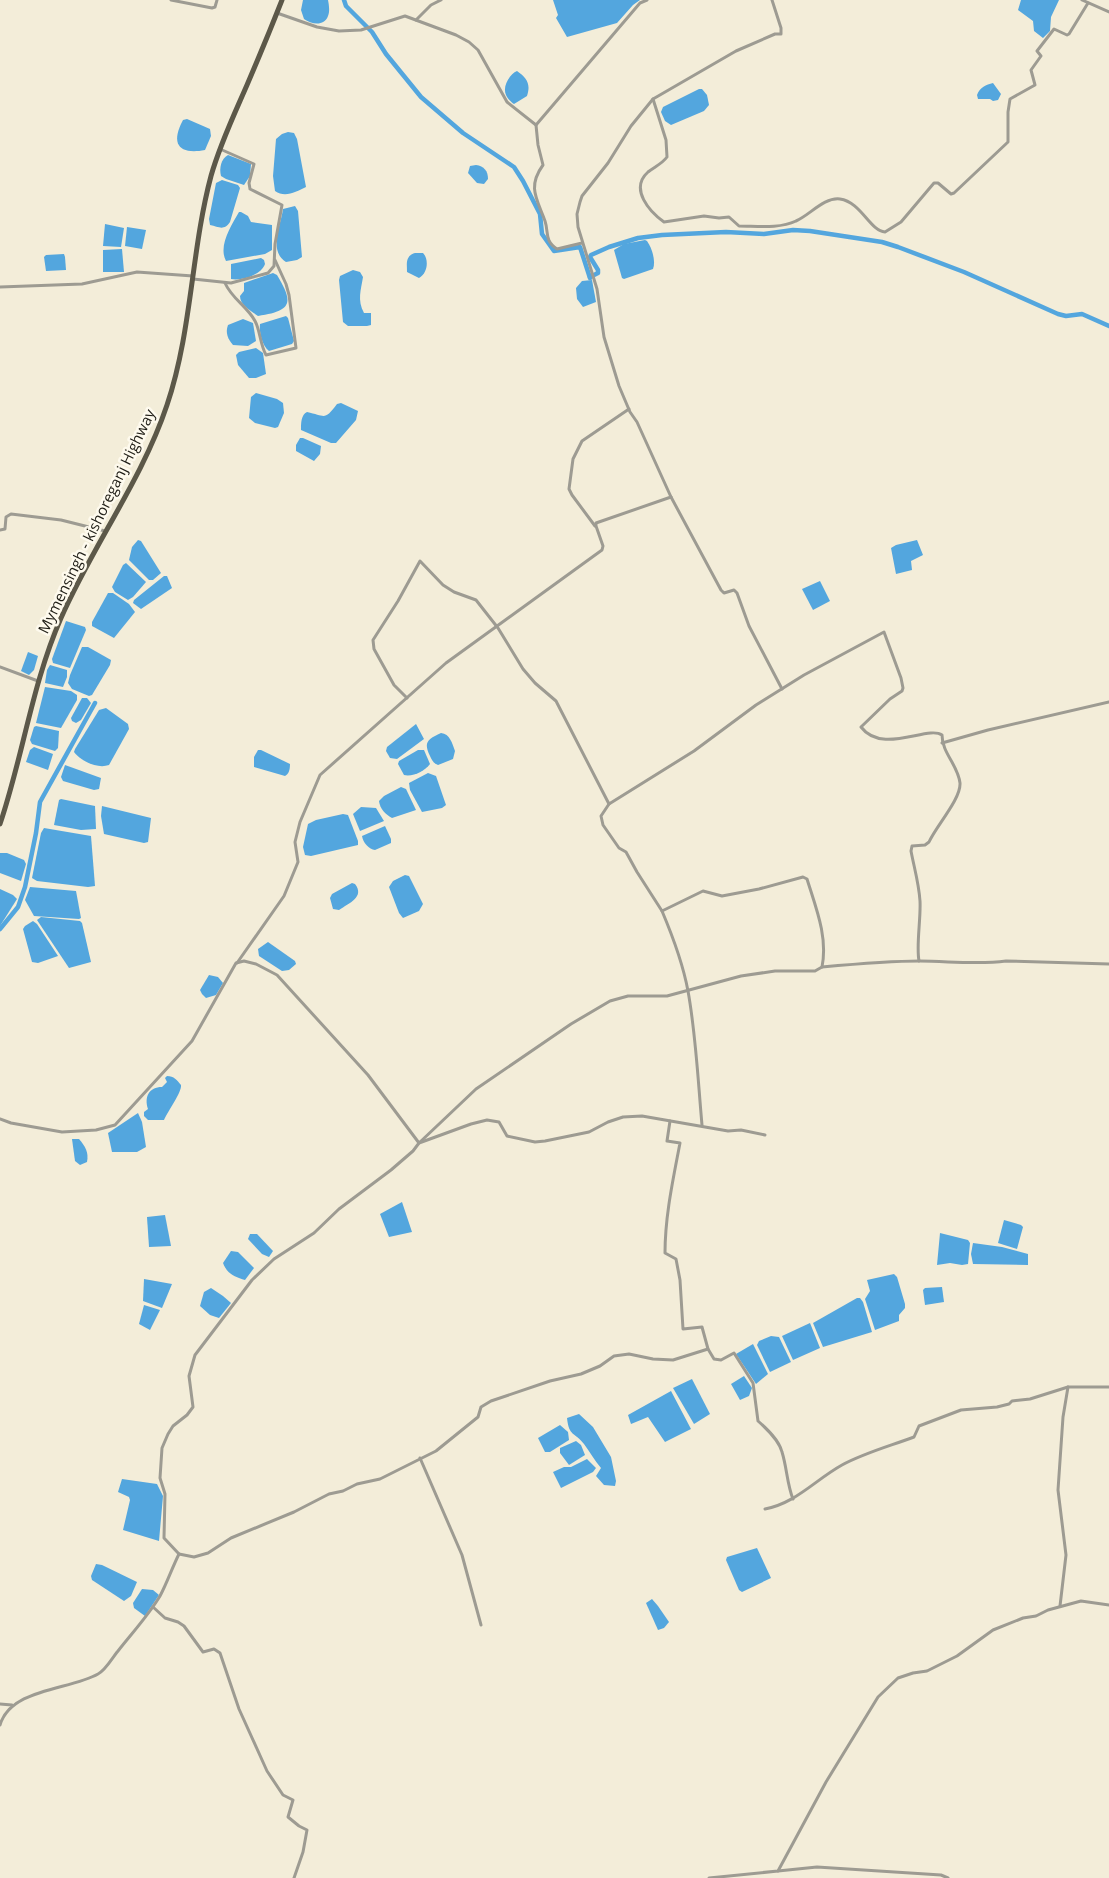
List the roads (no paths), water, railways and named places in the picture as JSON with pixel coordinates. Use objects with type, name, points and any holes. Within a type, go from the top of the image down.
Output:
[{"type":"main road","name":"Mymensingh - kishoreganj Highway","points":[[0,824],[15,778],[38,681],[48,650],[62,616],[136,475],[167,406],[180,357],[211,176],[220,148],[282,0]]},
{"type":"street","points":[[172,0],[212,8],[215,7],[217,0]]},
{"type":"street","points":[[416,20],[430,5],[441,0]]},
{"type":"street","points":[[582,243],[557,250],[551,246],[534,192],[534,184],[538,172],[543,165],[538,145],[536,124],[640,3],[647,0]]},
{"type":"street","points":[[772,0],[781,28],[781,34],[775,34],[736,51],[653,99],[631,126],[608,163],[582,196],[577,214],[582,243],[597,289],[604,337],[619,386],[671,497],[721,590],[724,593],[734,590],[737,593],[750,626],[782,689]]},
{"type":"street","points":[[1082,0],[1109,12]]},
{"type":"street","points":[[653,99],[666,140],[667,157],[645,175],[641,196],[650,212],[664,222],[709,216],[729,217],[739,226],[786,225],[828,202],[842,199],[856,206],[877,230],[885,232],[901,222],[934,184],[938,183],[951,194],[954,193],[1008,142],[1010,99],[1035,84],[1031,70],[1041,56],[1036,51],[1054,29],[1067,35],[1069,34],[1088,2]]},
{"type":"street","points":[[277,13],[327,30],[339,31],[361,30],[404,16],[456,35],[469,42],[478,50],[507,102],[536,124]]},
{"type":"street","points":[[0,287],[82,284],[137,272],[225,283],[240,282],[268,273],[274,266],[276,236],[282,204],[250,189],[249,183],[254,164],[220,148]]},
{"type":"street","points":[[225,283],[228,292],[255,321],[266,355],[296,348],[289,295],[275,259]]},
{"type":"street","points":[[0,1119],[11,1123],[62,1132],[96,1130],[114,1125],[143,1096],[192,1041],[236,963],[284,896],[298,862],[295,842],[300,822],[320,775],[446,663],[602,550],[603,546],[596,526],[572,495],[570,489],[573,459],[582,441],[629,409]]},
{"type":"street","points":[[596,526],[596,523],[671,497]]},
{"type":"street","points":[[0,530],[5,529],[6,517],[11,514],[62,520],[105,531]]},
{"type":"street","points":[[407,698],[390,678],[374,649],[374,640],[420,562],[443,585],[454,592],[476,600],[496,626],[523,669],[535,683],[556,701],[609,804]]},
{"type":"street","points":[[702,1125],[688,990],[675,942],[662,911],[626,852],[619,848],[603,824],[601,816],[609,804],[694,751],[782,689],[884,632],[901,678],[902,688],[861,727],[865,732],[875,737],[889,739],[934,732],[942,735],[942,743],[951,758],[960,782],[954,800],[929,842],[924,845],[912,846],[911,851],[920,900],[918,953],[920,961]]},
{"type":"street","points":[[0,667],[38,681]]},
{"type":"street","points":[[942,743],[988,730],[1109,702]]},
{"type":"street","points":[[662,911],[703,891],[722,896],[759,889],[803,877],[807,879],[821,926],[824,952],[822,968]]},
{"type":"street","points":[[236,963],[244,961],[256,964],[277,976],[368,1075],[419,1143]]},
{"type":"street","points":[[708,1349],[674,1360],[653,1359],[629,1354],[614,1356],[600,1366],[581,1374],[491,1400],[481,1407],[478,1417],[436,1451],[380,1478],[330,1494],[294,1512],[231,1538],[208,1553],[194,1557],[179,1554],[164,1538],[165,1494],[160,1478],[162,1448],[173,1426],[187,1415],[193,1407],[189,1376],[195,1356],[252,1280],[274,1259],[314,1233],[339,1209],[391,1170],[476,1089],[572,1024],[610,1001],[628,996],[667,996],[741,976],[774,971],[815,971],[822,968],[920,961],[1109,964]]},
{"type":"street","points":[[419,1143],[463,1126],[487,1120],[499,1122],[507,1136],[535,1142],[590,1132],[608,1122],[623,1117],[642,1116],[765,1134]]},
{"type":"street","points":[[670,1121],[667,1141],[680,1143],[668,1204],[665,1253],[676,1259],[680,1280],[683,1328],[702,1327],[708,1349],[714,1360],[721,1360],[734,1354],[753,1383],[758,1421],[768,1430],[782,1450],[793,1499]]},
{"type":"street","points":[[1060,1606],[1066,1555],[1058,1490],[1063,1417],[1068,1387]]},
{"type":"street","points":[[765,1509],[778,1506],[793,1499],[842,1465],[914,1437],[919,1426],[961,1410],[997,1407],[1012,1401],[1030,1399],[1068,1387],[1109,1387]]},
{"type":"street","points":[[420,1458],[462,1555],[480,1625]]},
{"type":"street","points":[[0,1725],[2,1716],[13,1705],[54,1688],[90,1678],[100,1673],[161,1595],[179,1554]]},
{"type":"street","points":[[778,1871],[826,1782],[873,1706],[878,1698],[898,1678],[927,1671],[957,1656],[993,1630],[1060,1606],[1081,1601],[1109,1605]]},
{"type":"street","points":[[153,1607],[165,1618],[184,1626],[203,1652],[214,1650],[220,1653],[239,1709],[267,1771],[284,1795],[293,1800],[288,1817],[298,1826],[307,1830],[303,1852],[294,1878]]},
{"type":"street","points":[[0,1704],[13,1705]]},
{"type":"street","points":[[709,1878],[817,1867],[948,1878]]},
{"type":"water","points":[[303,0],[328,0],[329,13],[324,22],[310,22],[304,19],[301,10]]},
{"type":"water","points":[[553,0],[640,0],[617,23],[567,37],[556,18],[558,15]]},
{"type":"water","points":[[1021,0],[1059,0],[1051,17],[1050,31],[1043,38],[1034,31],[1033,21],[1018,10]]},
{"type":"water","points":[[517,71],[526,79],[529,88],[527,96],[514,104],[509,100],[505,88],[509,78]]},
{"type":"water","points":[[993,83],[1001,94],[998,100],[978,99],[977,95],[980,90]]},
{"type":"water","points":[[702,89],[707,95],[709,105],[704,111],[671,125],[665,121],[661,112],[663,107]]},
{"type":"water","points":[[187,119],[210,129],[211,136],[205,150],[189,151],[179,146],[177,136],[179,128],[183,120]]},
{"type":"water","points":[[288,132],[294,133],[297,139],[306,187],[283,194],[275,191],[273,176],[276,139]]},
{"type":"water","points":[[228,155],[251,164],[250,176],[244,185],[221,176],[221,164]]},
{"type":"water","points":[[470,166],[481,166],[486,171],[488,179],[484,184],[477,183],[468,173]]},
{"type":"water","points":[[222,180],[238,185],[240,188],[230,222],[226,227],[221,228],[210,225],[209,219],[216,183]]},
{"type":"water","points":[[295,206],[298,211],[302,257],[286,262],[278,251],[277,237],[283,209]]},
{"type":"water","points":[[239,212],[248,216],[251,222],[272,225],[272,250],[265,254],[226,261],[224,243]]},
{"type":"water","points":[[105,224],[124,228],[121,247],[103,246]]},
{"type":"water","points":[[127,227],[146,230],[142,249],[125,246]]},
{"type":"water","points":[[645,240],[649,244],[653,255],[653,269],[624,279],[622,278],[614,250],[624,244]]},
{"type":"water","points":[[122,249],[124,272],[103,272],[103,250]]},
{"type":"water","points":[[415,253],[423,253],[427,262],[424,273],[419,278],[407,272],[408,258]]},
{"type":"water","points":[[64,254],[66,270],[46,271],[44,257],[46,255]]},
{"type":"water","points":[[261,258],[265,264],[260,271],[246,278],[231,279],[231,264]]},
{"type":"water","points":[[353,270],[360,272],[363,277],[360,295],[361,304],[364,313],[371,313],[371,325],[348,326],[343,322],[339,280],[340,276]]},
{"type":"water","points":[[273,273],[277,275],[286,293],[287,304],[278,311],[258,316],[246,308],[240,299],[244,291],[244,283]]},
{"type":"water","points":[[592,280],[596,302],[583,307],[577,299],[576,288],[582,281]]},
{"type":"water","points":[[286,316],[294,341],[292,344],[269,351],[264,346],[260,324]]},
{"type":"water","points":[[243,319],[253,323],[256,341],[248,346],[233,345],[228,336],[228,325]]},
{"type":"water","points":[[256,348],[263,353],[266,374],[256,378],[249,378],[238,365],[236,355],[239,352]]},
{"type":"water","points":[[256,393],[277,399],[283,403],[284,413],[278,427],[255,423],[249,418],[251,397]]},
{"type":"water","points":[[341,403],[358,411],[356,420],[336,443],[331,443],[301,430],[302,417],[305,413],[324,416],[330,413],[337,404]]},
{"type":"water","points":[[300,438],[321,446],[320,454],[314,461],[296,451],[296,445]]},
{"type":"water","points":[[138,540],[141,541],[161,573],[153,580],[149,580],[129,560],[132,547]]},
{"type":"water","points":[[917,540],[923,555],[911,561],[912,570],[896,574],[891,548]]},
{"type":"water","points":[[126,563],[146,582],[128,600],[115,592],[112,587],[123,565]]},
{"type":"water","points":[[164,576],[167,576],[172,588],[141,609],[133,603],[134,600]]},
{"type":"water","points":[[820,581],[830,601],[813,610],[802,589]]},
{"type":"water","points":[[108,593],[113,593],[129,604],[135,612],[114,638],[92,626],[92,622]]},
{"type":"water","points":[[66,621],[85,627],[86,630],[70,668],[53,663],[52,659]]},
{"type":"water","points":[[82,647],[88,647],[111,660],[110,665],[92,695],[89,696],[72,689],[68,683]]},
{"type":"water","points":[[28,652],[38,656],[34,670],[29,675],[21,671]]},
{"type":"water","points":[[50,665],[67,670],[67,677],[63,687],[45,683],[47,670]]},
{"type":"water","points":[[45,687],[71,691],[77,695],[77,700],[61,728],[36,723]]},
{"type":"water","points":[[82,698],[87,698],[91,703],[81,720],[76,723],[71,718]]},
{"type":"water","points":[[106,708],[128,724],[129,729],[109,765],[100,766],[86,762],[74,752],[99,710]]},
{"type":"water","points":[[416,724],[424,739],[397,759],[390,758],[386,751],[387,747]]},
{"type":"water","points":[[36,726],[59,731],[58,748],[55,751],[32,744],[30,740]]},
{"type":"water","points":[[441,733],[449,737],[455,751],[453,759],[438,765],[431,759],[427,744],[430,739]]},
{"type":"water","points":[[34,747],[53,754],[48,770],[26,762],[30,750]]},
{"type":"water","points":[[258,750],[290,764],[287,774],[285,776],[254,767],[254,757]]},
{"type":"water","points":[[418,750],[424,750],[430,764],[418,773],[404,775],[398,764],[399,761]]},
{"type":"water","points":[[65,765],[101,778],[99,789],[94,790],[63,781],[61,777]]},
{"type":"water","points":[[428,773],[436,776],[446,805],[442,808],[422,812],[410,790],[409,783]]},
{"type":"water","points":[[401,787],[406,789],[416,810],[392,818],[383,811],[379,801],[384,796]]},
{"type":"water","points":[[59,800],[95,806],[96,829],[81,830],[54,825]]},
{"type":"water","points":[[102,806],[151,818],[148,842],[144,843],[104,834],[101,816]]},
{"type":"water","points":[[361,807],[376,808],[384,821],[360,831],[353,814]]},
{"type":"water","points":[[343,814],[348,815],[358,845],[311,856],[305,855],[303,847],[308,824],[316,820]]},
{"type":"water","points":[[385,826],[391,843],[375,850],[369,847],[362,836]]},
{"type":"water","points":[[44,828],[91,836],[95,886],[88,887],[37,881],[32,878],[41,833]]},
{"type":"water","points":[[0,853],[7,853],[24,860],[26,864],[21,881],[0,873]]},
{"type":"water","points":[[405,875],[409,876],[423,904],[419,911],[403,918],[399,913],[389,887],[393,881]]},
{"type":"water","points":[[352,883],[358,889],[357,896],[339,910],[333,909],[330,898],[332,894]]},
{"type":"water","points":[[30,887],[76,891],[81,918],[34,916],[25,900]]},
{"type":"water","points":[[0,889],[17,899],[0,926]]},
{"type":"water","points":[[41,917],[80,921],[91,962],[69,968],[37,920]]},
{"type":"water","points":[[33,921],[37,924],[58,956],[38,963],[32,962],[23,929]]},
{"type":"water","points":[[268,942],[295,961],[296,964],[289,970],[282,971],[259,956],[258,949]]},
{"type":"water","points":[[209,975],[218,977],[223,983],[216,995],[206,998],[200,990]]},
{"type":"water","points":[[167,1076],[177,1080],[181,1088],[164,1120],[148,1120],[144,1116],[144,1112],[148,1109],[147,1097],[151,1091],[162,1087],[167,1082],[165,1078]]},
{"type":"water","points":[[138,1113],[142,1122],[146,1147],[137,1152],[112,1152],[108,1133]]},
{"type":"water","points":[[72,1139],[79,1139],[83,1144],[87,1152],[87,1162],[80,1165],[75,1161]]},
{"type":"water","points":[[402,1202],[412,1232],[389,1237],[380,1214]]},
{"type":"water","points":[[165,1215],[171,1246],[149,1247],[147,1217]]},
{"type":"water","points":[[1004,1220],[1023,1227],[1017,1249],[998,1243]]},
{"type":"water","points":[[940,1233],[968,1240],[970,1243],[968,1264],[950,1263],[937,1265]]},
{"type":"water","points":[[250,1234],[257,1234],[273,1251],[269,1257],[262,1254],[248,1239]]},
{"type":"water","points":[[973,1243],[1002,1247],[1028,1254],[1028,1265],[973,1264],[971,1254]]},
{"type":"water","points":[[231,1251],[238,1252],[254,1268],[245,1280],[232,1274],[223,1263]]},
{"type":"water","points":[[894,1274],[897,1277],[905,1308],[899,1315],[899,1321],[875,1330],[865,1299],[870,1291],[867,1280]]},
{"type":"water","points":[[144,1279],[172,1284],[162,1308],[143,1301]]},
{"type":"water","points":[[942,1287],[944,1302],[925,1305],[923,1290],[925,1288]]},
{"type":"water","points":[[211,1288],[231,1303],[219,1318],[210,1315],[200,1306],[204,1292]]},
{"type":"water","points":[[860,1298],[863,1302],[872,1332],[823,1347],[813,1323]]},
{"type":"water","points":[[144,1305],[160,1310],[150,1330],[139,1324]]},
{"type":"water","points":[[810,1323],[820,1348],[793,1360],[782,1336]]},
{"type":"water","points":[[771,1336],[779,1337],[791,1362],[770,1372],[757,1345],[759,1341]]},
{"type":"water","points":[[753,1344],[768,1374],[756,1384],[736,1354]]},
{"type":"water","points":[[744,1376],[752,1388],[749,1396],[740,1400],[731,1384]]},
{"type":"water","points":[[692,1379],[710,1414],[694,1424],[673,1388]]},
{"type":"water","points":[[671,1391],[691,1429],[665,1442],[648,1417],[631,1424],[628,1415]]},
{"type":"water","points":[[579,1414],[593,1427],[611,1457],[616,1481],[615,1486],[604,1485],[596,1476],[601,1468],[581,1440],[569,1428],[567,1418]]},
{"type":"water","points":[[560,1425],[568,1432],[569,1440],[550,1452],[545,1452],[538,1438]]},
{"type":"water","points":[[576,1441],[581,1445],[585,1455],[569,1465],[560,1453],[560,1448]]},
{"type":"water","points":[[587,1459],[596,1468],[593,1472],[561,1488],[553,1472],[564,1467],[571,1467]]},
{"type":"water","points":[[122,1479],[157,1484],[163,1496],[159,1541],[123,1530],[130,1500],[129,1497],[118,1492]]},
{"type":"water","points":[[757,1548],[771,1578],[742,1592],[739,1590],[726,1560],[727,1557]]},
{"type":"water","points":[[96,1564],[137,1582],[131,1596],[124,1601],[92,1580],[91,1576]]},
{"type":"water","points":[[142,1589],[153,1590],[159,1595],[145,1616],[134,1608],[133,1603]]},
{"type":"water","points":[[652,1599],[669,1622],[664,1628],[658,1630],[646,1603]]},
{"type":"waterway","points":[[344,0],[346,6],[372,32],[386,54],[421,97],[463,133],[514,167],[540,214],[542,234],[554,251],[580,247],[590,278]]},
{"type":"waterway","points":[[590,277],[598,273],[590,257],[591,255],[638,238],[726,232],[764,234],[793,230],[810,231],[882,242],[898,247],[964,272],[1058,314],[1066,316],[1082,314],[1109,326]]},
{"type":"waterway","points":[[0,929],[18,907],[25,887],[40,802],[95,703]]}]
